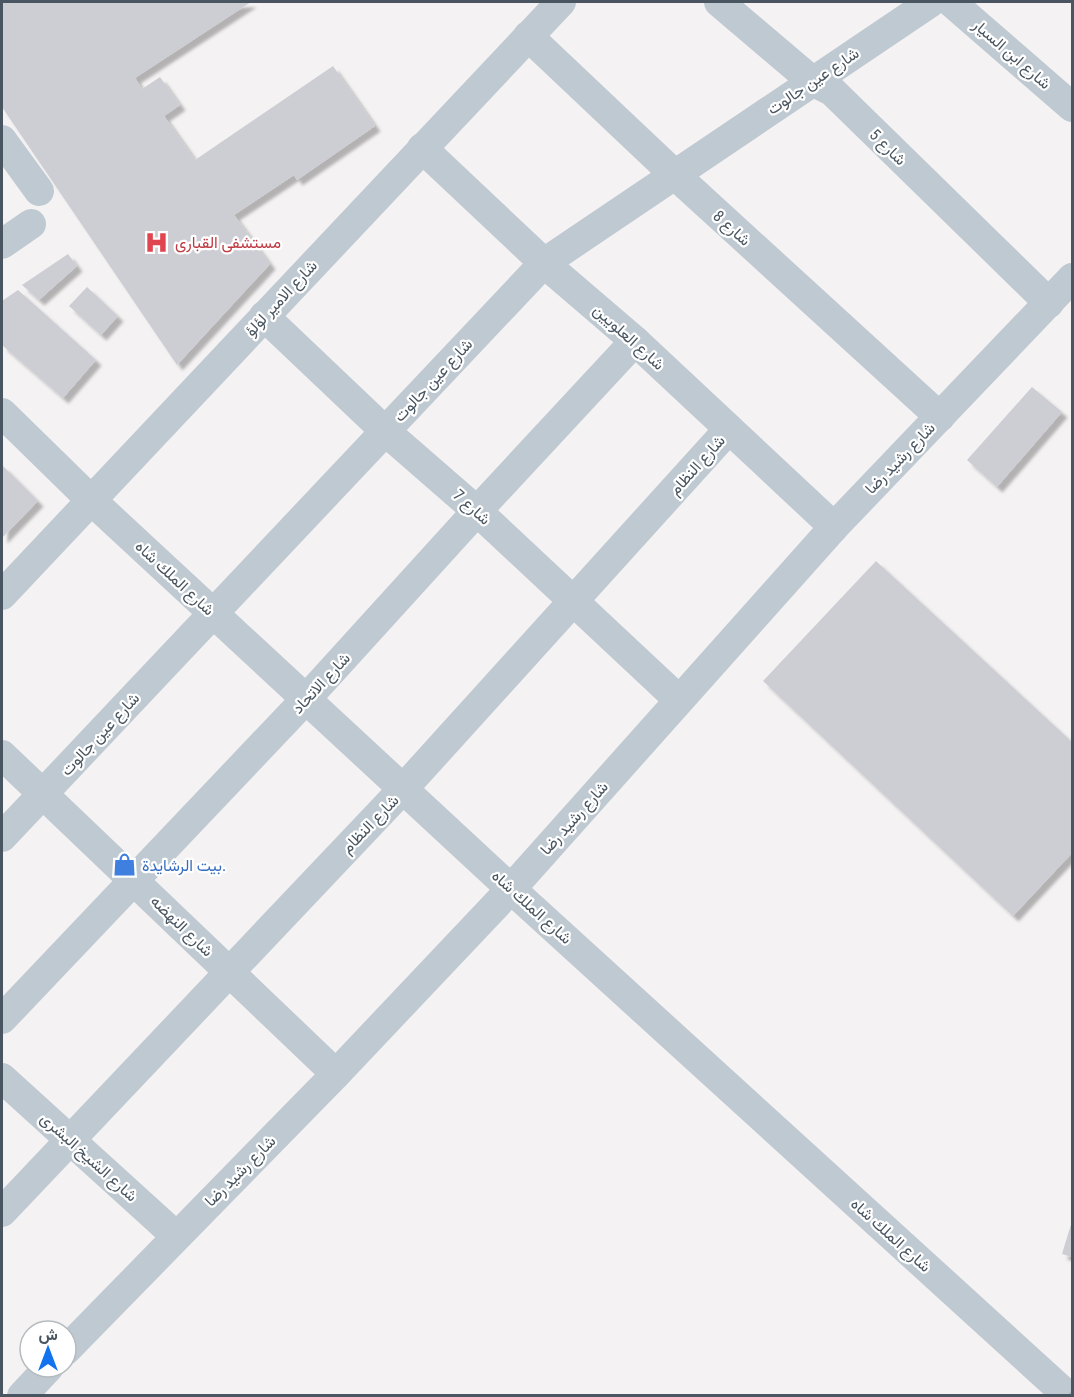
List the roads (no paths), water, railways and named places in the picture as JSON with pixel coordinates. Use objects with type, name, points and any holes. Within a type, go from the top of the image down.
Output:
[{"type":"street","name":"شارع الامير لؤلؤ","points":[[2,595],[561,2]]},
{"type":"street","name":"شارع 5","points":[[719,2],[812,81],[832,91],[1049,303]]},
{"type":"street","name":"شارع عين جالوت","points":[[2,837],[544,263],[931,2]]},
{"type":"street","name":"شارع ابن السيار","points":[[951,2],[1072,107]]},
{"type":"street","name":"شارع 8","points":[[528,36],[674,174],[940,417]]},
{"type":"street","points":[[2,140],[39,191]]},
{"type":"street","name":"شارع العلويين","points":[[422,148],[544,263],[635,341],[834,527]]},
{"type":"street","points":[[2,244],[31,224]]},
{"type":"street","name":"شارع رشيد رضا","points":[[78,1338],[336,1074],[511,889],[834,527],[1072,278]]},
{"type":"street","name":"شارع 7","points":[[264,316],[385,431],[477,511],[679,700]]},
{"type":"street","name":"شارع الاتحاد","points":[[2,1019],[306,699],[635,341]]},
{"type":"street","name":"شارع الملك شاه","points":[[2,413],[91,500],[511,889],[1068,1395]]},
{"type":"street","name":"شارع النظام","points":[[2,1212],[403,789],[729,429]]},
{"type":"street","name":"شارع النهضه","points":[[2,755],[336,1074]]},
{"type":"street","name":"شارع الشيخ البشرى","points":[[2,1078],[176,1236]]},
{"type":"street","points":[[22,1395],[38,1379]]},
{"type":"place","name":"مستشفى القبارى","points":[[157,242]]},
{"type":"place","name":"بيت الرشايدة.","points":[[124,865]]}]
